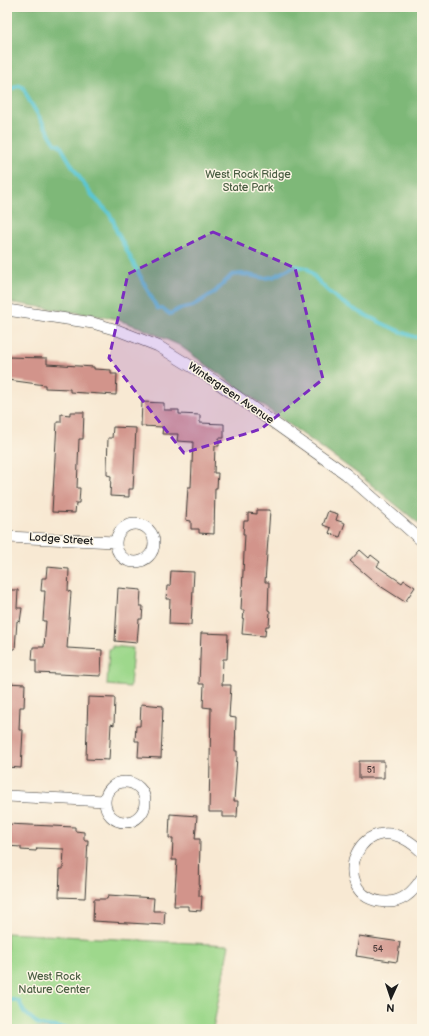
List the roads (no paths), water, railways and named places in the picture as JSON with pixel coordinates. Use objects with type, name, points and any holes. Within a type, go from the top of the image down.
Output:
[{"type":"street","name":"Wintergreen Avenue","points":[[7,310],[93,324],[137,337],[169,352],[255,409],[346,474],[422,541]]},
{"type":"street","name":"Lodge Street","points":[[7,537],[115,542]]},
{"type":"street","points":[[7,796],[106,801]]},
{"type":"street","points":[[422,852],[409,840],[397,835],[382,834],[370,838],[361,846],[354,858],[352,872],[356,885],[366,896],[378,902],[387,903],[397,902],[409,895],[422,878]]},
{"type":"waterway","points":[[7,91],[20,85],[23,87],[29,100],[55,143],[60,145],[75,171],[88,189],[96,200],[110,214],[116,230],[157,308],[163,309],[170,314],[179,309],[193,306],[215,292],[232,275],[242,274],[264,278],[273,277],[294,266],[307,268],[329,292],[354,309],[394,329],[422,338]]},
{"type":"waterway","points":[[7,999],[19,1001],[24,1012],[39,1025],[72,1029]]},
{"type":"park label","name":"West Rock Ridge State Park","points":[[248,180]]},
{"type":"park label","name":"West Rock Nature Center","points":[[54,982]]}]
